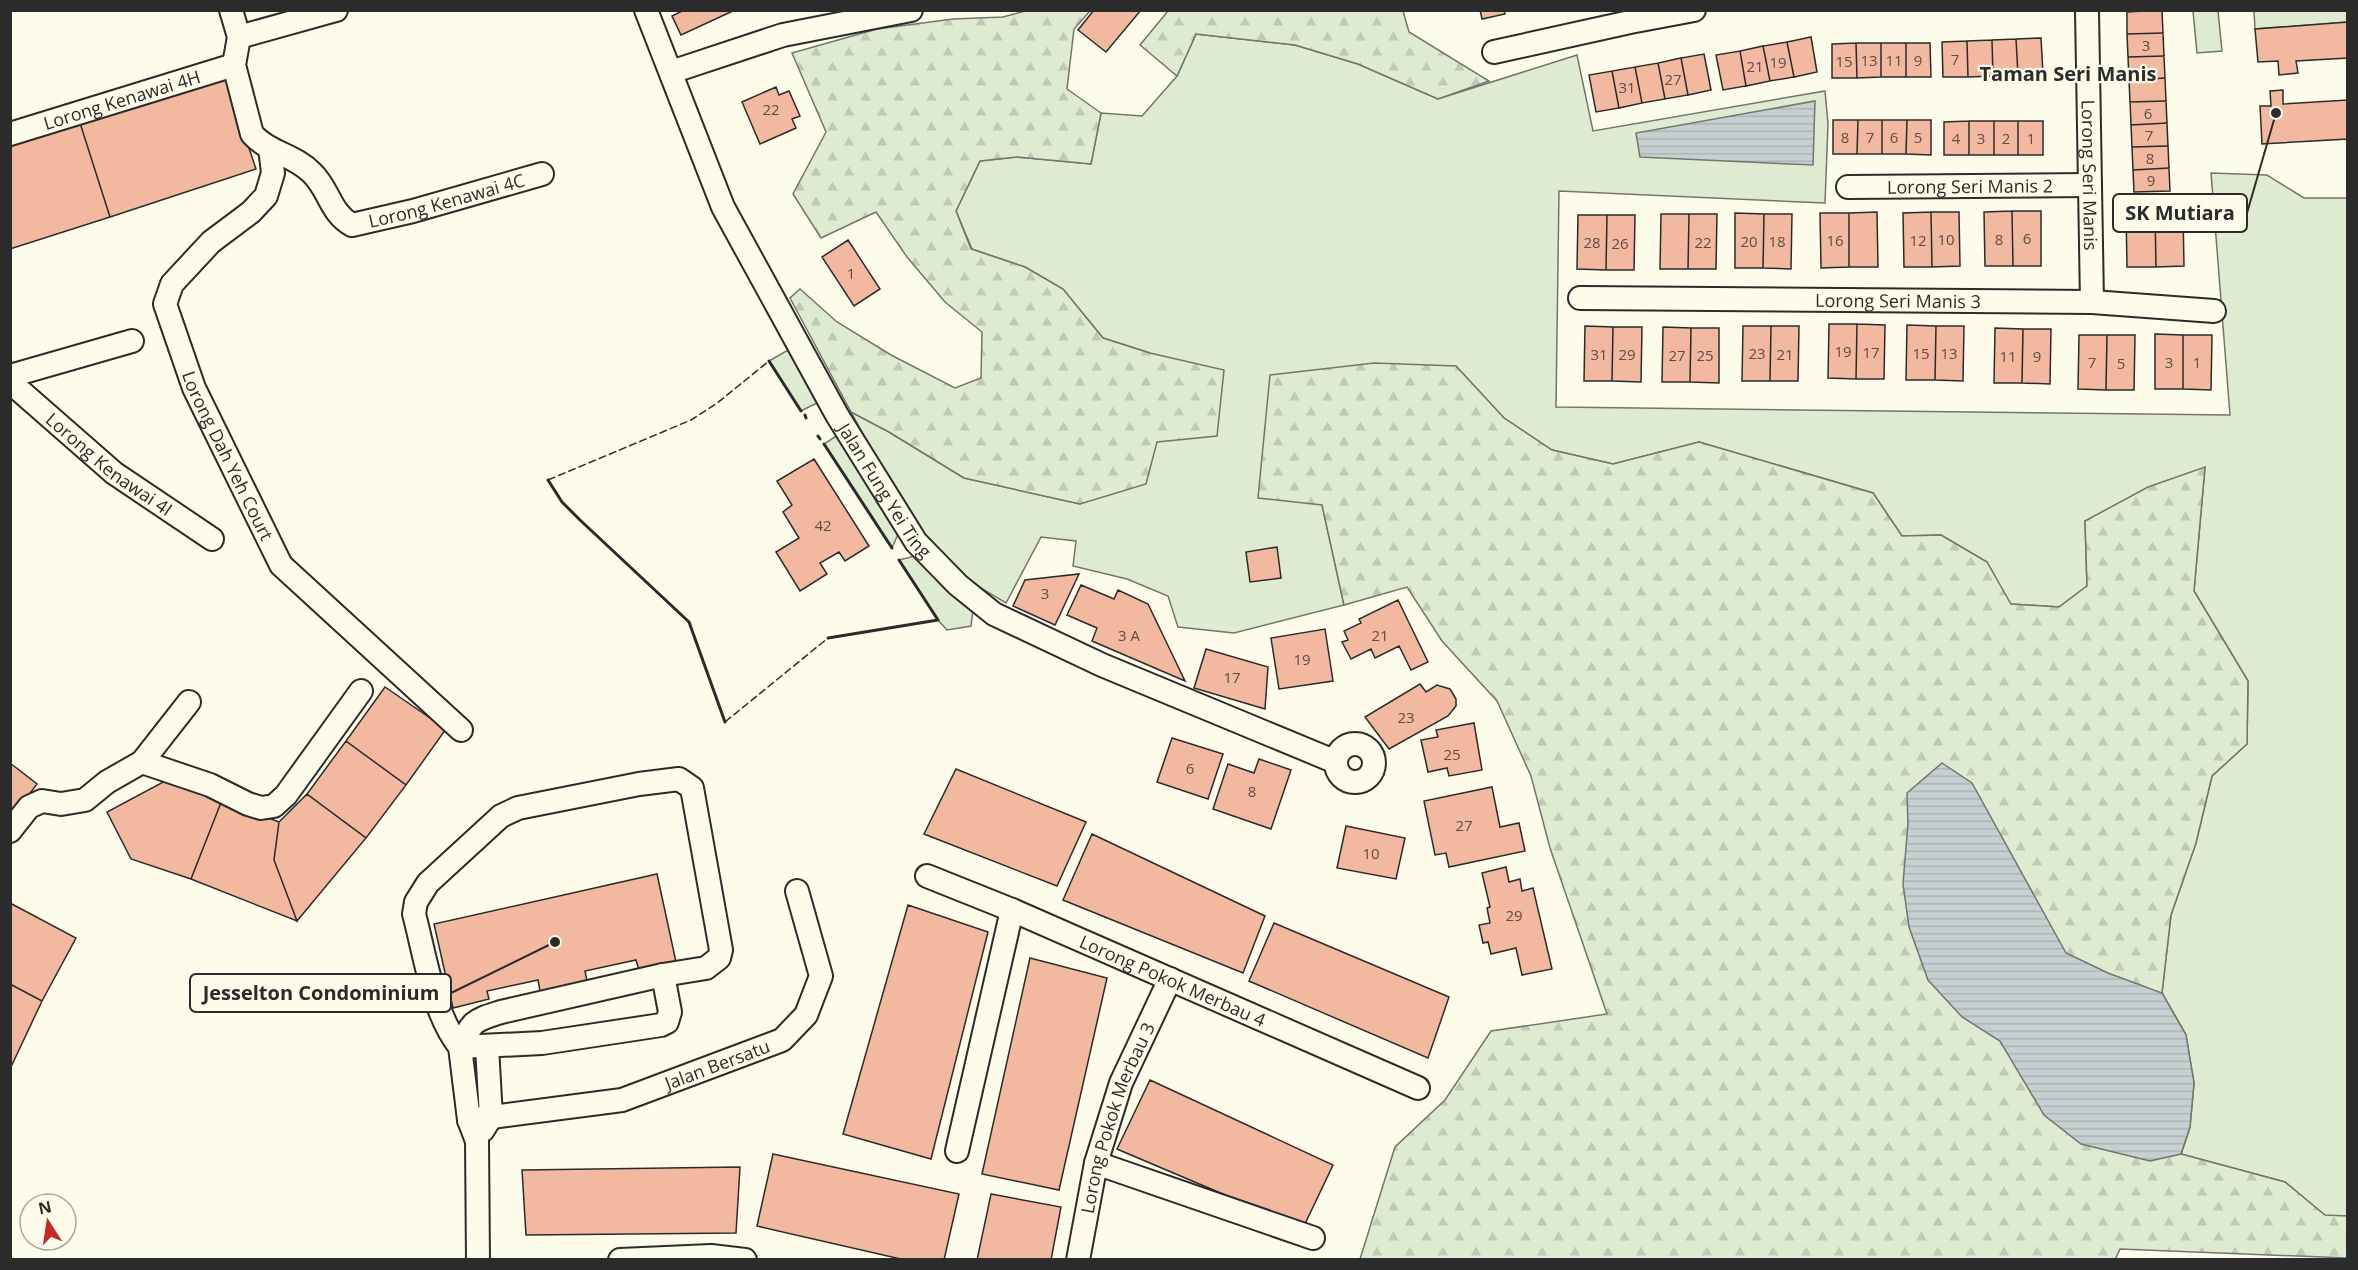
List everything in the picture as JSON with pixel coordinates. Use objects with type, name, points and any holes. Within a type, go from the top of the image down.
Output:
[{"type":"street","points":[[231,10],[239,37],[234,65],[252,135],[270,148]]},
{"type":"street","points":[[239,37],[336,10]]},
{"type":"street","name":"Jalan Fung Yei Ting","points":[[646,10],[723,207],[837,414],[916,542],[958,585],[994,614],[1081,654],[1336,762]]},
{"type":"street","points":[[671,72],[783,35],[911,10]]},
{"type":"street","points":[[1494,52],[1694,10]]},
{"type":"street","name":"Lorong Seri Manis","points":[[2087,10],[2092,302]]},
{"type":"street","name":"Lorong Kenawai 4H","points":[[10,134],[234,65]]},
{"type":"street","name":"Lorong Kenawai 4C","points":[[270,148],[298,160],[315,174],[341,219],[352,225],[402,214],[543,174]]},
{"type":"street","name":"Lorong Dah Yeh Court","points":[[270,148],[273,173],[266,195],[252,212],[211,242],[172,284],[165,304],[194,388],[247,491],[281,565],[461,730]]},
{"type":"street","name":"Lorong Seri Manis 2","points":[[1848,187],[2090,185]]},
{"type":"street","name":"Lorong Seri Manis 3","points":[[1580,298],[2092,302],[2214,311]]},
{"type":"street","points":[[10,376],[132,341]]},
{"type":"street","name":"Lorong Kenawai 4I","points":[[10,382],[114,473],[212,539]]},
{"type":"street","points":[[142,762],[210,785],[248,804],[261,808],[274,806],[286,795],[361,691]]},
{"type":"street","points":[[10,831],[28,807],[42,801],[61,804],[85,800],[107,782],[142,762],[189,702]]},
{"type":"street","points":[[460,1047],[472,1023],[501,1011],[663,975],[706,968],[719,958],[721,950],[692,788],[679,779],[639,784],[518,808],[501,816],[428,883],[416,902],[414,914],[435,995],[453,1038],[460,1047],[480,1118]]},
{"type":"street","name":"Lorong Pokok Merbau 4","points":[[927,876],[1012,910],[1418,1088]]},
{"type":"street","name":"Jalan Bersatu","points":[[480,1118],[622,1100],[782,1041],[806,1015],[821,976],[797,891]]},
{"type":"street","points":[[957,1151],[1012,910]]},
{"type":"street","points":[[460,1047],[542,1043],[661,1025],[667,1022],[670,1012],[663,975]]},
{"type":"street","name":"Lorong Pokok Merbau 3","points":[[1078,1260],[1096,1163],[1120,1083],[1170,979]]},
{"type":"street","points":[[478,1260],[477,1141],[487,1047]]},
{"type":"street","points":[[1096,1163],[1313,1238]]},
{"type":"street","points":[[620,1260],[711,1258],[745,1260]]},
{"type":"green space","points":[[1025,11],[1090,11],[1074,29],[1067,89],[1101,113],[1091,164],[1017,157],[980,161],[956,211],[971,249],[1025,267],[1063,289],[1103,338],[1150,353],[1224,370],[1217,436],[1157,442],[1146,484],[1080,504],[964,478],[889,432],[851,412],[790,298],[800,289],[837,322],[891,355],[955,388],[981,378],[982,332],[945,302],[907,257],[876,212],[821,238],[793,194],[826,132],[792,53],[877,29],[953,19],[1003,17]]},
{"type":"green space","points":[[1168,11],[1403,11],[1409,32],[1489,81],[1438,99],[1358,64],[1295,45],[1196,34],[1177,76],[1140,45]]},
{"type":"green space","points":[[2193,11],[2218,11],[2222,51],[2197,53]]},
{"type":"green space","points":[[2254,11],[2347,11],[2347,22],[2255,29]]},
{"type":"green space","points":[[1196,34],[1295,45],[1358,64],[1438,99],[1577,55],[1593,131],[1825,91],[1828,124],[1825,203],[1559,191],[1556,407],[2230,415],[2211,173],[2267,175],[2304,198],[2347,198],[2347,1216],[2325,1216],[2285,1182],[2181,1154],[2190,1127],[2186,1035],[2162,993],[2171,915],[2196,843],[2212,776],[2247,744],[2248,681],[2194,591],[2205,468],[2085,521],[2087,586],[2059,607],[2010,604],[1987,562],[1941,535],[1902,536],[1873,493],[1699,442],[1613,464],[1552,450],[1504,418],[1456,366],[1322,505],[1344,605],[1234,633],[1178,627],[1168,596],[1127,579],[1073,566],[1076,541],[1041,537],[1006,603],[974,584],[939,556],[905,510],[851,412],[889,432],[964,478],[1080,504],[1150,353],[1103,338],[1063,289],[1025,267],[972,249],[956,211],[980,161],[1017,157],[1091,164],[1101,113],[1142,116],[1177,76]]},
{"type":"green space","points":[[788,350],[819,402],[801,411],[769,361]]},
{"type":"green space","points":[[1374,363],[1456,366],[1504,418],[1552,450],[1613,464],[1699,442],[1873,493],[1902,536],[1941,535],[1987,562],[2011,604],[2059,607],[2087,586],[2085,521],[2148,487],[2205,467],[2194,591],[2248,681],[2247,744],[2212,776],[2196,843],[2171,915],[2162,993],[2186,1035],[2194,1083],[2190,1127],[2181,1154],[2285,1182],[2325,1215],[2347,1216],[2347,1258],[2120,1249],[2115,1260],[1360,1259],[1395,1147],[1445,1100],[1491,1031],[1607,1014],[1550,848],[1531,776],[1497,701],[1442,641],[1407,587],[1344,605],[1322,505],[1258,498],[1270,375]]},
{"type":"green space","points":[[838,435],[899,532],[892,548],[824,444]]},
{"type":"green space","points":[[915,556],[944,588],[973,610],[971,626],[947,630],[938,620],[899,560]]},
{"type":"shaded area","points":[[1815,101],[1813,165],[1640,157],[1636,133]]},
{"type":"shaded area","points":[[1942,763],[1972,783],[2066,953],[2108,973],[2162,993],[2186,1035],[2194,1083],[2190,1127],[2181,1154],[2150,1161],[2081,1144],[2044,1115],[2000,1041],[1962,1017],[1928,980],[1909,927],[1903,884],[1908,823],[1907,793]]},
{"type":"building","points":[[684,10],[735,10],[681,35],[672,16]]},
{"type":"building","points":[[1094,10],[1141,10],[1106,52],[1078,30]]},
{"type":"building","points":[[1480,10],[1504,10],[1505,14],[1482,19]]},
{"type":"building","points":[[2162,10],[2163,33],[2127,34],[2127,12]]},
{"type":"building","points":[[2348,22],[2348,58],[2296,61],[2298,73],[2279,75],[2278,61],[2258,62],[2255,29]]},
{"type":"building","points":[[2163,33],[2164,56],[2128,57],[2127,34]]},
{"type":"building","points":[[1811,37],[1817,72],[1794,77],[1787,42]]},
{"type":"building","points":[[2041,38],[2043,74],[2018,75],[2016,39]]},
{"type":"building","points":[[2016,39],[2018,75],[1993,76],[1992,40]]},
{"type":"building","points":[[1992,40],[1993,76],[1968,77],[1967,41]]},
{"type":"building","points":[[1967,41],[1968,77],[1943,77],[1942,42]]},
{"type":"building","points":[[1787,42],[1794,77],[1770,81],[1763,46]]},
{"type":"building","points":[[1856,43],[1857,78],[1832,78],[1832,44]]},
{"type":"building","points":[[1856,43],[1881,43],[1881,77],[1857,78]]},
{"type":"building","points":[[1881,43],[1906,43],[1906,77],[1881,77]]},
{"type":"building","points":[[1906,43],[1930,43],[1931,77],[1906,77]]},
{"type":"building","points":[[1763,46],[1770,81],[1746,86],[1740,51]]},
{"type":"building","points":[[1740,51],[1746,86],[1723,90],[1716,55]]},
{"type":"building","points":[[1704,54],[1711,90],[1688,95],[1681,58]]},
{"type":"building","points":[[2164,56],[2165,78],[2129,80],[2128,57]]},
{"type":"building","points":[[1681,58],[1688,95],[1665,99],[1658,63]]},
{"type":"building","points":[[1658,63],[1665,99],[1642,103],[1635,67]]},
{"type":"building","points":[[1635,67],[1642,103],[1619,108],[1612,71]]},
{"type":"building","points":[[1612,71],[1619,108],[1596,112],[1589,75]]},
{"type":"building","points":[[225,76],[256,169],[110,217],[80,123]]},
{"type":"building","points":[[2165,78],[2166,101],[2130,102],[2129,80]]},
{"type":"building","points":[[776,87],[779,95],[789,91],[800,116],[792,119],[796,128],[760,144],[742,102]]},
{"type":"building","points":[[2283,90],[2283,104],[2348,100],[2348,139],[2262,144],[2260,106],[2271,106],[2270,91]]},
{"type":"building","points":[[2166,101],[2167,123],[2131,125],[2130,102]]},
{"type":"building","points":[[1833,120],[1858,120],[1857,154],[1833,154]]},
{"type":"building","points":[[1858,120],[1882,120],[1882,154],[1857,154]]},
{"type":"building","points":[[1882,120],[1907,120],[1906,154],[1882,154]]},
{"type":"building","points":[[1907,120],[1931,120],[1931,155],[1906,154]]},
{"type":"building","points":[[1969,121],[1969,155],[1944,155],[1944,122]]},
{"type":"building","points":[[1969,121],[1994,121],[1994,155],[1969,155]]},
{"type":"building","points":[[1994,121],[2018,121],[2018,155],[1994,155]]},
{"type":"building","points":[[2018,121],[2043,121],[2043,155],[2018,155]]},
{"type":"building","points":[[80,123],[110,217],[10,249],[10,145]]},
{"type":"building","points":[[2167,123],[2168,146],[2132,147],[2131,125]]},
{"type":"building","points":[[2168,146],[2169,168],[2133,170],[2132,147]]},
{"type":"building","points":[[2169,168],[2170,191],[2134,192],[2133,170]]},
{"type":"building","points":[[2012,211],[2041,211],[2041,266],[2013,266]]},
{"type":"building","points":[[2012,211],[2013,266],[1985,266],[1984,212]]},
{"type":"building","points":[[2183,211],[2184,266],[2156,267],[2155,212]]},
{"type":"building","points":[[1877,212],[1878,267],[1849,267],[1849,213]]},
{"type":"building","points":[[1931,212],[1932,267],[1904,267],[1903,213]]},
{"type":"building","points":[[1931,212],[1959,212],[1960,266],[1932,267]]},
{"type":"building","points":[[2126,212],[2155,212],[2156,267],[2127,267]]},
{"type":"building","points":[[1735,213],[1764,214],[1763,268],[1735,268]]},
{"type":"building","points":[[1820,213],[1849,213],[1849,267],[1821,268]]},
{"type":"building","points":[[1661,214],[1689,214],[1688,269],[1660,269]]},
{"type":"building","points":[[1689,214],[1717,214],[1716,269],[1688,269]]},
{"type":"building","points":[[1764,214],[1792,214],[1791,269],[1763,268]]},
{"type":"building","points":[[1578,215],[1607,215],[1606,270],[1577,269]]},
{"type":"building","points":[[1607,215],[1635,215],[1634,270],[1606,270]]},
{"type":"building","points":[[848,240],[880,289],[854,306],[822,257]]},
{"type":"building","points":[[1829,324],[1857,324],[1856,379],[1828,378]]},
{"type":"building","points":[[1857,324],[1885,325],[1884,379],[1856,379]]},
{"type":"building","points":[[1907,325],[1936,326],[1935,380],[1906,380]]},
{"type":"building","points":[[1585,326],[1613,327],[1612,381],[1584,381]]},
{"type":"building","points":[[1743,326],[1771,326],[1770,381],[1742,381]]},
{"type":"building","points":[[1771,326],[1799,326],[1798,381],[1770,381]]},
{"type":"building","points":[[1936,326],[1964,326],[1963,381],[1935,380]]},
{"type":"building","points":[[1613,327],[1642,327],[1641,382],[1612,381]]},
{"type":"building","points":[[1663,327],[1691,328],[1690,382],[1662,382]]},
{"type":"building","points":[[1691,328],[1719,328],[1719,383],[1690,382]]},
{"type":"building","points":[[1995,328],[2023,329],[2022,383],[1994,383]]},
{"type":"building","points":[[2023,329],[2051,329],[2050,384],[2022,383]]},
{"type":"building","points":[[2155,334],[2183,335],[2183,389],[2155,389]]},
{"type":"building","points":[[2079,335],[2107,335],[2106,390],[2078,389]]},
{"type":"building","points":[[2107,335],[2135,335],[2134,390],[2106,390]]},
{"type":"building","points":[[2183,335],[2212,335],[2211,390],[2183,389]]},
{"type":"building","points":[[814,459],[869,546],[845,561],[839,552],[820,563],[827,574],[800,591],[776,552],[799,538],[783,512],[792,505],[777,481]]},
{"type":"building","points":[[1277,547],[1281,578],[1250,582],[1246,552]]},
{"type":"building","points":[[1079,574],[1055,625],[1013,606],[1025,580]]},
{"type":"building","points":[[1081,585],[1114,599],[1118,590],[1148,604],[1185,681],[1092,641],[1097,628],[1067,615]]},
{"type":"building","points":[[1398,600],[1428,662],[1411,670],[1399,646],[1375,658],[1371,649],[1351,659],[1342,642],[1348,640],[1344,631],[1361,623],[1359,619]]},
{"type":"building","points":[[1325,629],[1333,681],[1279,689],[1271,638]]},
{"type":"building","points":[[1206,649],[1268,667],[1265,709],[1194,688]]},
{"type":"building","points":[[1420,684],[1426,692],[1437,685],[1450,689],[1456,699],[1456,706],[1448,716],[1389,749],[1365,717]]},
{"type":"building","points":[[385,687],[446,729],[406,785],[346,741]]},
{"type":"building","points":[[1474,723],[1482,770],[1449,776],[1447,768],[1428,772],[1421,740],[1438,737],[1436,730]]},
{"type":"building","points":[[1172,738],[1223,754],[1208,799],[1157,782]]},
{"type":"building","points":[[346,741],[406,785],[366,838],[307,794]]},
{"type":"building","points":[[1259,759],[1291,770],[1271,829],[1213,809],[1228,764],[1254,773]]},
{"type":"building","points":[[10,763],[37,784],[10,820]]},
{"type":"building","points":[[956,769],[1086,822],[1057,886],[924,834]]},
{"type":"building","points":[[165,781],[222,800],[191,879],[131,859],[107,812]]},
{"type":"building","points":[[1492,787],[1500,827],[1519,823],[1525,851],[1449,867],[1446,853],[1435,855],[1424,801]]},
{"type":"building","points":[[307,794],[366,838],[297,921],[274,860],[279,822]]},
{"type":"building","points":[[222,800],[279,822],[274,860],[297,921],[191,879]]},
{"type":"building","points":[[1346,826],[1405,838],[1396,879],[1337,868]]},
{"type":"building","points":[[1092,834],[1265,916],[1243,973],[1063,900]]},
{"type":"building","points":[[1506,867],[1509,882],[1520,879],[1522,891],[1533,888],[1552,969],[1522,975],[1516,948],[1491,954],[1488,942],[1483,943],[1479,925],[1490,923],[1487,908],[1490,907],[1482,873]]},
{"type":"building","points":[[657,874],[676,962],[639,970],[636,960],[585,971],[587,981],[540,991],[538,980],[487,991],[489,999],[453,1008],[434,924]]},
{"type":"building","points":[[10,903],[76,938],[42,1001],[10,984]]},
{"type":"building","points":[[908,905],[988,932],[931,1159],[843,1134]]},
{"type":"building","points":[[1274,923],[1449,997],[1428,1058],[1249,981]]},
{"type":"building","points":[[1030,958],[1107,978],[1059,1190],[982,1174]]},
{"type":"building","points":[[10,984],[42,1001],[10,1069]]},
{"type":"building","points":[[1150,1080],[1333,1165],[1303,1228],[1117,1149]]},
{"type":"building","points":[[773,1154],[959,1194],[944,1260],[905,1260],[757,1226]]},
{"type":"building","points":[[740,1167],[736,1233],[526,1235],[522,1170]]},
{"type":"building","points":[[991,1194],[1061,1207],[1051,1260],[977,1260]]},
{"type":"fence","points":[[548,480],[691,420],[716,404],[769,361]]},
{"type":"fence","points":[[725,722],[828,638]]},
{"type":"wall","points":[[769,361],[801,411]]},
{"type":"wall","points":[[824,444],[892,548]]},
{"type":"wall","points":[[548,480],[562,502],[689,622],[725,722]]},
{"type":"wall","points":[[828,638],[938,620],[899,560]]},
{"type":"place","name":"SK Mutiara","points":[[2276,113]]},
{"type":"place","name":"Jesselton Condominium","points":[[555,942]]},
{"type":"district","name":"Taman Seri Manis","points":[[2068,73]]}]
